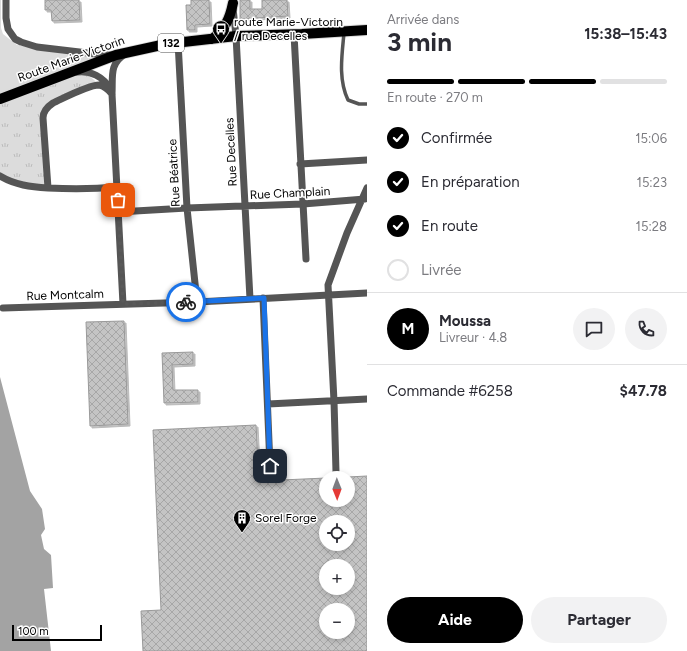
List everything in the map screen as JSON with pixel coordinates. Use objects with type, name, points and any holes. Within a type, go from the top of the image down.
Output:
[{"type":"main road","points":[[212,39],[219,34],[226,25],[233,1]]},
{"type":"main road","name":"Route Marie-Victorin","points":[[0,99],[130,51],[178,42],[236,36],[367,30]]},
{"type":"street","points":[[6,0],[6,18],[8,29],[15,39],[21,42],[37,47],[116,55]]},
{"type":"street","name":"Rue Decelles","points":[[233,1],[250,299]]},
{"type":"street","points":[[294,34],[306,259]]},
{"type":"street","name":"Rue Béatrice","points":[[178,42],[187,208],[197,302]]},
{"type":"street","points":[[123,304],[112,94],[114,66],[118,59],[130,51]]},
{"type":"street","points":[[67,74],[80,71],[96,75],[108,85],[112,94]]},
{"type":"street","points":[[48,188],[43,118],[45,110],[53,103],[98,85],[106,87],[112,94]]},
{"type":"street","points":[[300,164],[367,160]]},
{"type":"street","points":[[0,176],[11,182],[34,187],[80,189],[117,188]]},
{"type":"street","points":[[336,471],[328,295],[329,282],[347,233],[364,199],[367,188]]},
{"type":"street","name":"Rue Champlain","points":[[118,212],[303,204],[364,199]]},
{"type":"street","name":"Rue Montcalm","points":[[3,308],[197,302],[367,293]]},
{"type":"street","points":[[264,298],[270,466]]},
{"type":"street","points":[[268,404],[367,399]]},
{"type":"lane","points":[[344,32],[341,65],[344,91],[348,100],[359,104],[367,104]]},
{"type":"green space","points":[[0,0],[1,28],[3,34],[17,45],[105,55],[0,99]]},
{"type":"green space","points":[[67,74],[81,74],[88,76],[98,85],[45,110],[48,188],[0,176],[0,99]]},
{"type":"shaded area","points":[[0,377],[30,491],[42,509],[45,529],[41,535],[44,549],[51,555],[53,588],[44,589],[51,651],[0,651]]},
{"type":"building","points":[[45,0],[79,0],[80,20],[52,21],[51,10],[45,10]]},
{"type":"building","points":[[191,0],[209,0],[210,24],[195,25],[195,30],[187,30],[186,5],[191,5]]},
{"type":"building","points":[[240,0],[250,0],[250,9],[262,9],[262,0],[287,0],[288,16],[240,19]]},
{"type":"building","points":[[124,321],[128,424],[90,426],[86,322]]},
{"type":"building","points":[[193,352],[193,364],[172,365],[173,390],[198,390],[198,402],[164,403],[162,353]]},
{"type":"building","name":"Sorel Forge","points":[[256,425],[259,481],[319,478],[319,507],[355,507],[355,477],[367,476],[367,651],[143,651],[141,611],[161,610],[153,430]]},
{"type":"way so far","points":[[118,200],[123,304],[186,302]]},
{"type":"place","name":"route Marie-Victorin / rue Decelles","points":[[221,44]]},
{"type":"place","name":"Sorel Forge","points":[[242,533]]},
{"type":"route","points":[[186,302],[264,298],[270,466]]}]
